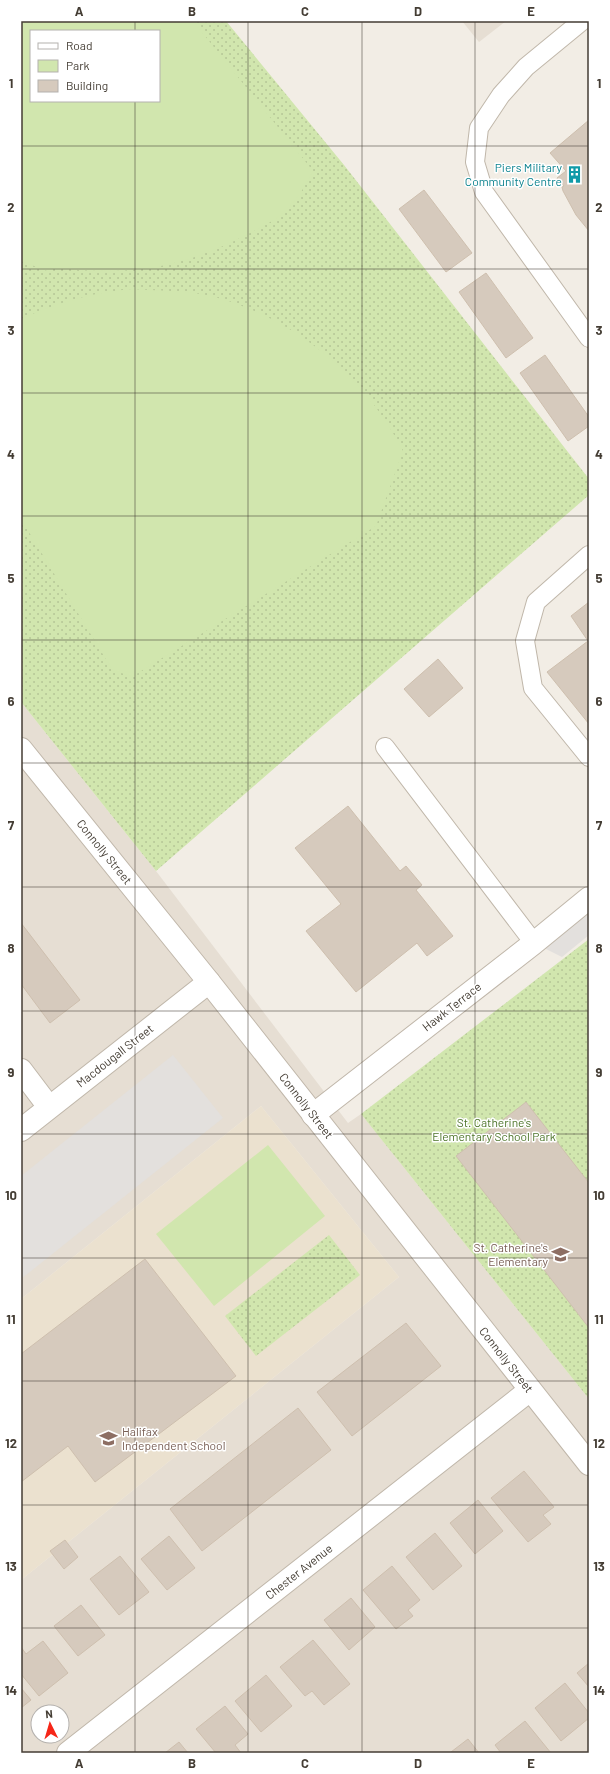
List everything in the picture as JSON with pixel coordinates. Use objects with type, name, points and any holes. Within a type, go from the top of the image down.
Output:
[{"type":"street","name":"Connolly Street","points":[[21,749],[209,982],[589,1464]]},
{"type":"street","name":"Hawk Terrace","points":[[313,1115],[534,943],[589,898]]},
{"type":"street","name":"Macdougall Street","points":[[21,1130],[209,982]]},
{"type":"street","points":[[21,1070],[49,1107]]},
{"type":"street","name":"Chester Avenue","points":[[68,1753],[530,1390]]},
{"type":"lane","points":[[582,21],[526,67],[501,95],[479,128],[475,162],[484,192],[589,338]]},
{"type":"lane","points":[[589,555],[536,602],[525,641],[533,688],[589,757]]},
{"type":"lane","points":[[385,748],[534,943]]},
{"type":"shaded area","points":[[462,21],[506,21],[479,42]]},
{"type":"shaded area","points":[[21,702],[156,871],[348,1123],[361,1114],[589,1399],[589,1753],[21,1753],[21,1580],[399,1277],[261,1106],[21,1299]]},
{"type":"shaded area","points":[[589,898],[589,935],[562,957],[534,943]]},
{"type":"shaded area","points":[[173,1055],[223,1118],[21,1279],[21,1176]]},
{"type":"shaded area","name":"Halifax Independent School","points":[[261,1106],[399,1277],[21,1580],[21,1299]]},
{"type":"green space","points":[[21,21],[226,21],[344,165],[589,479],[589,495],[156,871],[21,702]]},
{"type":"green space","points":[[21,21],[193,21],[313,171],[305,185],[296,199],[279,216],[244,236],[195,257],[172,264],[149,268],[101,271],[49,267],[47,271],[21,261]]},
{"type":"green space","points":[[132,289],[202,294],[253,310],[280,324],[306,340],[351,378],[371,401],[388,425],[403,451],[376,526],[133,676],[113,671],[21,519],[21,319],[75,299],[117,290]]},
{"type":"green space","name":"St. Catherine's Elementary School Park","points":[[589,939],[589,1399],[361,1114]]},
{"type":"green space","points":[[268,1145],[325,1216],[214,1306],[156,1234]]},
{"type":"green space","points":[[329,1235],[360,1275],[256,1356],[225,1316]]},
{"type":"building","name":"Piers Military Community Centre","points":[[589,120],[589,231],[576,215],[563,191],[562,187],[564,186],[557,178],[566,171],[550,153]]},
{"type":"building","points":[[424,190],[472,253],[446,272],[399,209]]},
{"type":"building","points":[[486,273],[533,338],[506,358],[459,292]]},
{"type":"building","points":[[545,355],[589,417],[589,426],[568,441],[520,373]]},
{"type":"building","points":[[589,602],[589,724],[547,672],[588,641],[571,616]]},
{"type":"building","points":[[438,659],[463,688],[429,717],[404,689]]},
{"type":"building","points":[[348,806],[400,871],[406,866],[422,885],[416,890],[453,936],[427,956],[417,943],[356,992],[306,931],[341,904],[295,848]]},
{"type":"building","points":[[21,923],[80,1000],[50,1023],[21,984]]},
{"type":"building","name":"St. Catherine's Elementary","points":[[526,1102],[589,1183],[589,1328],[456,1156]]},
{"type":"building","name":"Halifax Independent School","points":[[145,1259],[236,1376],[95,1482],[68,1446],[21,1482],[21,1354]]},
{"type":"building","points":[[406,1323],[441,1366],[352,1436],[317,1392]]},
{"type":"building","points":[[298,1408],[331,1450],[202,1551],[170,1509]]},
{"type":"building","points":[[524,1471],[554,1507],[543,1515],[551,1524],[528,1542],[491,1498]]},
{"type":"building","points":[[478,1500],[503,1531],[475,1554],[450,1523]]},
{"type":"building","points":[[435,1533],[462,1566],[433,1590],[406,1557]]},
{"type":"building","points":[[169,1536],[195,1568],[167,1590],[141,1559]]},
{"type":"building","points":[[65,1540],[78,1557],[64,1569],[50,1551]]},
{"type":"building","points":[[120,1556],[149,1592],[119,1615],[90,1579]]},
{"type":"building","points":[[392,1566],[420,1600],[408,1610],[413,1616],[396,1629],[363,1590]]},
{"type":"building","points":[[351,1598],[375,1627],[349,1650],[324,1620]]},
{"type":"building","points":[[81,1605],[105,1635],[78,1656],[54,1626]]},
{"type":"building","points":[[313,1640],[350,1684],[324,1705],[312,1691],[305,1696],[280,1667]]},
{"type":"building","points":[[43,1641],[68,1673],[39,1696],[21,1674],[21,1647],[26,1654]]},
{"type":"building","points":[[589,1663],[589,1687],[577,1673]]},
{"type":"building","points":[[266,1675],[292,1706],[261,1732],[235,1701]]},
{"type":"building","points":[[565,1683],[589,1713],[589,1718],[561,1741],[535,1708]]},
{"type":"building","points":[[21,1688],[31,1700],[21,1708]]},
{"type":"building","points":[[225,1706],[248,1734],[235,1745],[241,1753],[216,1753],[196,1729]]},
{"type":"building","points":[[525,1721],[551,1753],[501,1753],[495,1745]]},
{"type":"building","points":[[468,1739],[479,1753],[451,1753],[451,1752]]},
{"type":"building","points":[[179,1742],[188,1753],[165,1753]]},
{"type":"place","name":"Piers Military Community Centre","points":[[575,175]]},
{"type":"place","name":"St. Catherine's Elementary","points":[[561,1255]]},
{"type":"place","name":"Halifax Independent School","points":[[109,1439]]}]
